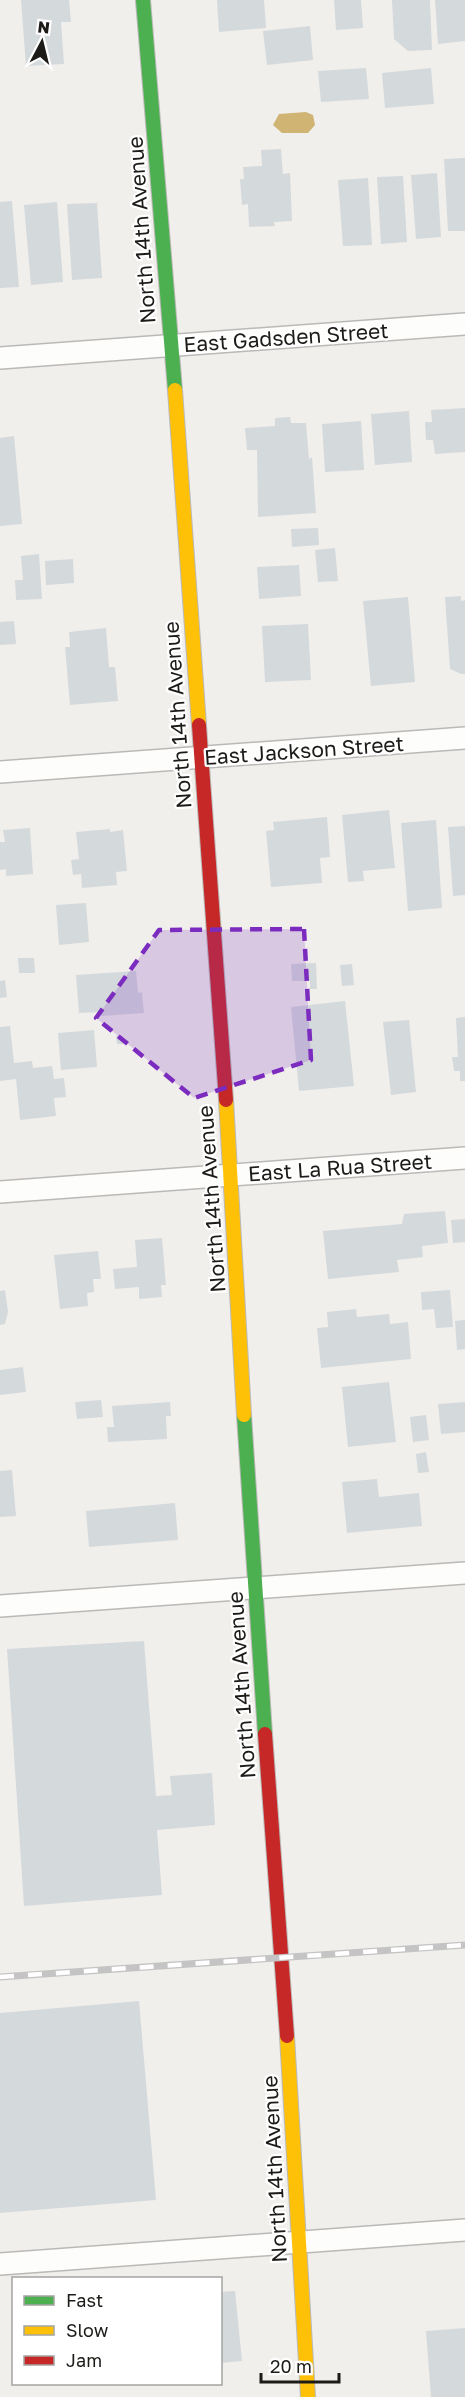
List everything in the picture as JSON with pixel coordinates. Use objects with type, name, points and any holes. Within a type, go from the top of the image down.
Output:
[{"type":"street","name":"North 14th Avenue","points":[[144,0],[172,345],[231,1175],[254,1587],[283,1959],[308,2397]]},
{"type":"street","name":"East Gadsden Street","points":[[0,358],[465,324]]},
{"type":"street","name":"East Jackson Street","points":[[0,772],[465,738]]},
{"type":"street","name":"East La Rua Street","points":[[0,1192],[465,1158]]},
{"type":"street","points":[[0,1606],[465,1573]]},
{"type":"street","points":[[0,2264],[465,2229]]},
{"type":"highlighted area","points":[[304,929],[311,1060],[194,1098],[96,1018],[159,930]]},
{"type":"shaded area","points":[[306,112],[313,115],[315,125],[308,133],[282,133],[273,125],[279,114]]},
{"type":"building","points":[[21,0],[69,0],[71,22],[61,22],[64,64],[26,66]]},
{"type":"building","points":[[217,0],[264,0],[266,28],[219,32]]},
{"type":"building","points":[[334,0],[361,0],[363,28],[336,30]]},
{"type":"building","points":[[392,0],[430,0],[432,50],[408,51],[394,39]]},
{"type":"building","points":[[435,0],[465,0],[465,41],[438,44]]},
{"type":"building","points":[[310,26],[313,60],[267,65],[263,31]]},
{"type":"building","points":[[366,68],[369,99],[321,102],[318,71]]},
{"type":"building","points":[[431,68],[434,104],[385,108],[382,73]]},
{"type":"building","points":[[281,149],[283,174],[290,173],[292,221],[274,222],[275,226],[249,227],[248,204],[242,205],[240,179],[244,179],[243,167],[262,166],[261,150]]},
{"type":"building","points":[[465,158],[465,231],[448,231],[444,159]]},
{"type":"building","points":[[437,173],[441,237],[416,239],[411,175]]},
{"type":"building","points":[[403,176],[407,242],[381,244],[377,177]]},
{"type":"building","points":[[368,178],[372,245],[343,246],[338,180]]},
{"type":"building","points":[[12,201],[19,287],[0,288],[0,202]]},
{"type":"building","points":[[57,202],[63,282],[31,285],[24,205]]},
{"type":"building","points":[[97,203],[102,278],[72,280],[67,204]]},
{"type":"building","points":[[465,408],[465,452],[435,454],[433,440],[426,440],[425,422],[432,422],[431,410]]},
{"type":"building","points":[[409,411],[412,462],[375,465],[371,414]]},
{"type":"building","points":[[290,417],[291,423],[306,423],[309,459],[312,457],[316,513],[258,517],[257,450],[247,450],[245,428],[275,426],[275,418]]},
{"type":"building","points":[[361,421],[364,470],[325,472],[322,424]]},
{"type":"building","points":[[14,436],[22,524],[0,526],[0,438]]},
{"type":"building","points":[[318,528],[319,545],[292,547],[291,529]]},
{"type":"building","points":[[335,548],[338,581],[318,582],[315,550]]},
{"type":"building","points":[[39,554],[42,599],[16,600],[15,580],[23,580],[21,556]]},
{"type":"building","points":[[73,559],[74,583],[46,585],[45,561]]},
{"type":"building","points":[[299,565],[301,596],[259,599],[257,567]]},
{"type":"building","points":[[461,596],[461,601],[465,600],[465,674],[450,669],[445,597]]},
{"type":"building","points":[[408,597],[415,682],[371,686],[363,601]]},
{"type":"building","points":[[14,621],[16,644],[0,645],[0,622]]},
{"type":"building","points":[[308,624],[311,680],[265,682],[262,626]]},
{"type":"building","points":[[106,628],[109,667],[115,667],[118,701],[70,705],[65,647],[70,647],[69,632]]},
{"type":"building","points":[[389,810],[395,868],[363,871],[364,881],[348,882],[342,815]]},
{"type":"building","points":[[327,817],[330,857],[320,858],[322,883],[271,887],[266,831],[274,830],[273,822]]},
{"type":"building","points":[[436,820],[442,908],[408,911],[401,823]]},
{"type":"building","points":[[465,826],[465,895],[453,896],[448,827]]},
{"type":"building","points":[[30,828],[33,874],[6,876],[6,869],[0,870],[0,842],[5,842],[3,830]]},
{"type":"building","points":[[110,829],[110,832],[123,830],[127,871],[116,872],[117,885],[82,888],[81,874],[73,875],[71,860],[79,859],[76,832]]},
{"type":"building","points":[[86,903],[89,942],[59,945],[56,905]]},
{"type":"building","points":[[18,958],[34,958],[35,973],[19,973]]},
{"type":"building","points":[[316,963],[317,989],[310,989],[310,981],[292,981],[291,964]]},
{"type":"building","points":[[352,964],[354,985],[342,986],[340,965]]},
{"type":"building","points":[[136,971],[138,993],[142,992],[144,1013],[101,1016],[101,1012],[79,1013],[76,975]]},
{"type":"building","points":[[5,980],[7,997],[0,998],[0,981]]},
{"type":"building","points":[[345,1001],[354,1086],[299,1091],[291,1007]]},
{"type":"building","points":[[465,1017],[465,1081],[460,1081],[460,1071],[454,1071],[452,1057],[458,1057],[456,1018]]},
{"type":"building","points":[[409,1020],[416,1092],[391,1095],[383,1022]]},
{"type":"building","points":[[10,1026],[14,1063],[32,1061],[33,1068],[52,1066],[54,1079],[64,1078],[66,1097],[54,1098],[56,1116],[20,1120],[16,1079],[0,1081],[0,1027]]},
{"type":"building","points":[[94,1030],[97,1067],[61,1070],[58,1033]]},
{"type":"building","points":[[116,1036],[123,1036],[124,1044],[117,1044]]},
{"type":"building","points":[[445,1211],[448,1243],[422,1246],[423,1257],[397,1260],[399,1272],[328,1279],[323,1231],[402,1224],[404,1214]]},
{"type":"building","points":[[465,1219],[465,1242],[453,1243],[451,1220]]},
{"type":"building","points":[[162,1238],[166,1285],[161,1285],[162,1297],[139,1299],[139,1287],[115,1289],[113,1269],[137,1267],[135,1240]]},
{"type":"building","points":[[98,1251],[101,1279],[93,1279],[94,1292],[87,1293],[88,1306],[60,1309],[54,1255]]},
{"type":"building","points":[[5,1290],[8,1312],[5,1324],[0,1325],[0,1291]]},
{"type":"building","points":[[450,1290],[453,1327],[436,1328],[434,1309],[422,1310],[421,1292]]},
{"type":"building","points":[[356,1309],[357,1317],[389,1314],[390,1324],[408,1322],[411,1359],[321,1368],[317,1328],[328,1327],[327,1312]]},
{"type":"building","points":[[465,1320],[465,1349],[457,1350],[455,1321]]},
{"type":"building","points":[[23,1367],[26,1392],[0,1395],[0,1370]]},
{"type":"building","points":[[389,1382],[396,1442],[348,1447],[342,1387]]},
{"type":"building","points":[[101,1400],[103,1417],[77,1419],[75,1402]]},
{"type":"building","points":[[170,1402],[171,1416],[166,1416],[167,1439],[108,1442],[107,1427],[114,1427],[112,1406]]},
{"type":"building","points":[[465,1402],[465,1432],[441,1434],[438,1404]]},
{"type":"building","points":[[426,1415],[429,1440],[413,1442],[410,1417]]},
{"type":"building","points":[[426,1452],[429,1472],[418,1473],[416,1454]]},
{"type":"building","points":[[12,1470],[16,1516],[0,1517],[0,1471]]},
{"type":"building","points":[[377,1479],[379,1497],[419,1493],[422,1526],[347,1533],[342,1482]]},
{"type":"building","points":[[175,1503],[178,1540],[89,1547],[86,1511]]},
{"type":"building","points":[[144,1641],[156,1796],[172,1795],[170,1776],[212,1773],[215,1825],[157,1830],[162,1895],[24,1906],[7,1649]]},
{"type":"building","points":[[139,2001],[156,2200],[0,2213],[0,2013]]},
{"type":"building","points":[[235,2291],[242,2361],[222,2363],[222,2292]]},
{"type":"building","points":[[465,2328],[465,2397],[431,2397],[426,2331]]},
{"type":"railway","points":[[0,1977],[465,1945]]},
{"type":"traffic: fast","points":[[143,0],[175,390]]},
{"type":"traffic: fast","points":[[244,1415],[265,1734]]},
{"type":"traffic: slow","points":[[175,390],[199,725]]},
{"type":"traffic: slow","points":[[226,1100],[244,1415]]},
{"type":"traffic: slow","points":[[287,2036],[308,2397]]},
{"type":"traffic: jam","points":[[199,725],[226,1100]]},
{"type":"traffic: jam","points":[[265,1734],[287,2036]]}]
